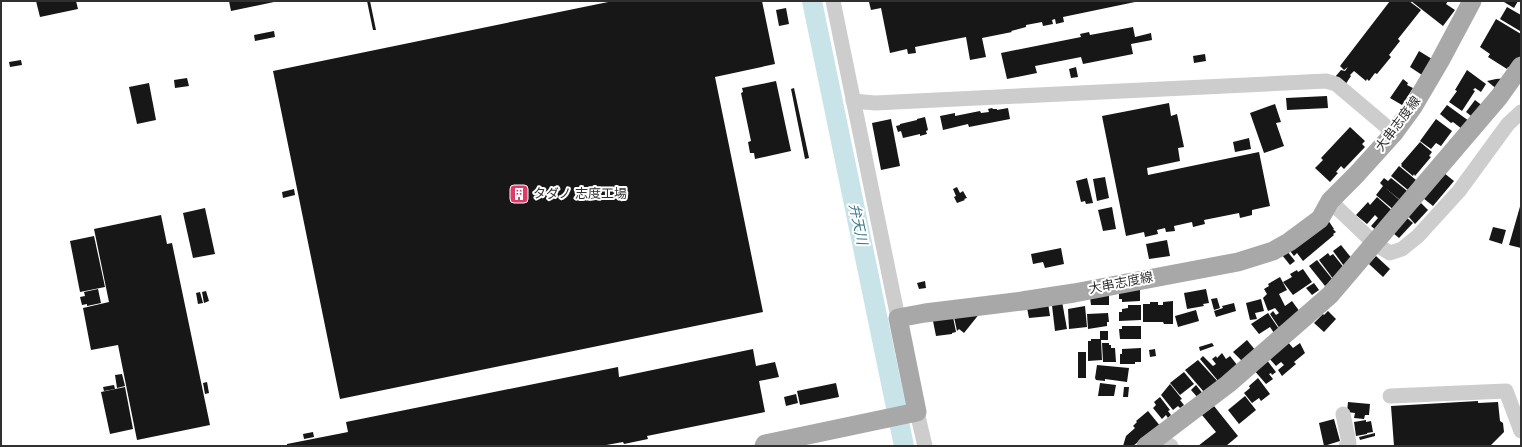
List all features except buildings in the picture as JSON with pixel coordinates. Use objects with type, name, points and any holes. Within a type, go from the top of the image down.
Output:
[{"type":"main road","name":"大串志度線","points":[[898,318],[925,313],[1030,300],[1238,262],[1273,251],[1289,242],[1320,219],[1330,201],[1394,133],[1413,106],[1440,61],[1472,1]]},
{"type":"main road","points":[[1158,443],[1330,295],[1500,97],[1521,66]]},
{"type":"main road","points":[[761,445],[910,414],[898,318]]},
{"type":"street","points":[[833,1],[898,318]]},
{"type":"street","points":[[853,101],[883,102],[1326,81],[1336,84],[1394,133]]},
{"type":"street","points":[[1330,201],[1374,244],[1390,253],[1402,249],[1418,236],[1459,191],[1508,124],[1521,112]]},
{"type":"street","points":[[1390,396],[1506,391],[1521,431]]},
{"type":"street","points":[[910,414],[925,446]]},
{"type":"street","points":[[1342,414],[1349,443],[1346,446]]},
{"type":"waterway","name":"弁天川","points":[[812,1],[904,446]]},
{"type":"place","name":"タダノ 志度工場","points":[[519,194]]}]
